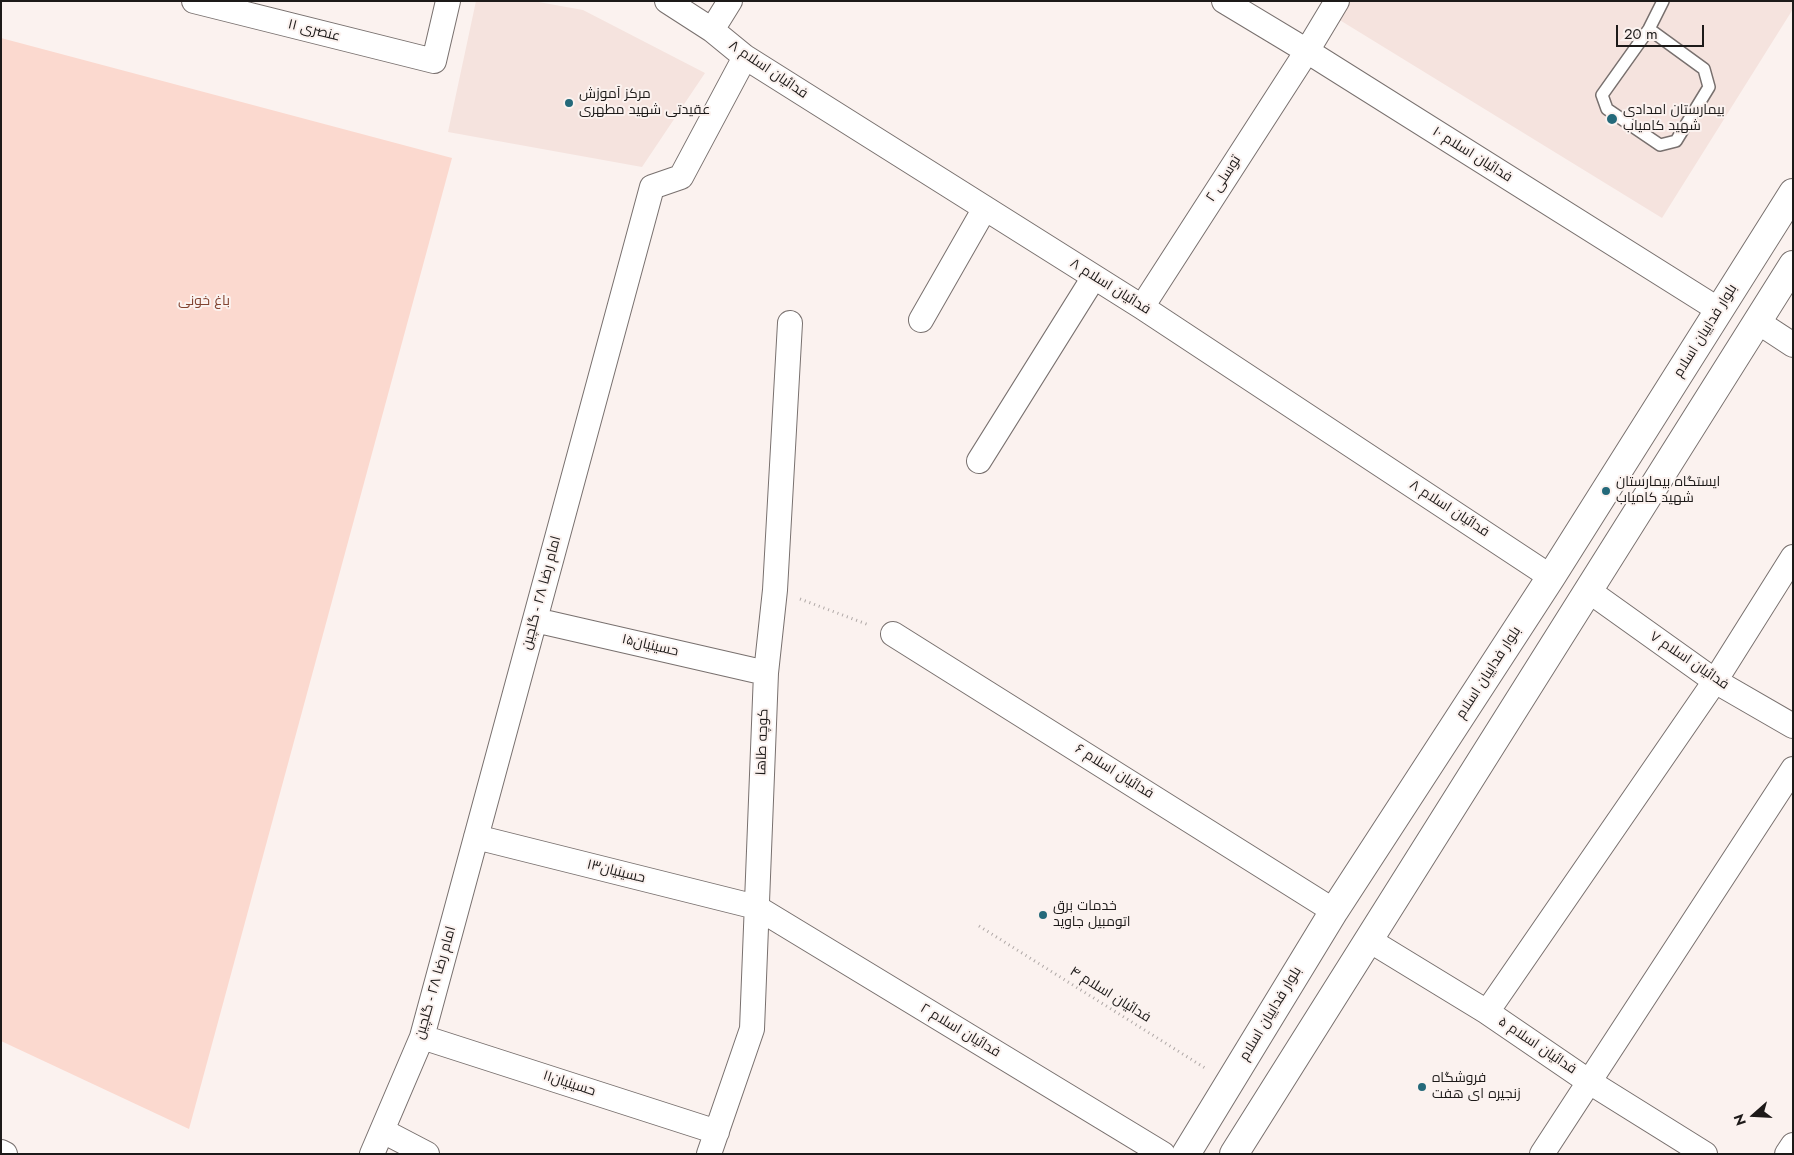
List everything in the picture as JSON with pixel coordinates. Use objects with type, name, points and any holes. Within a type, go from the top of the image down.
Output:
[{"type":"main road","name":"بلوار فداییان اسلام","points":[[1186,1154],[1334,911],[1551,577],[1793,193]]},
{"type":"main road","points":[[1234,1154],[1793,265]]},
{"type":"street","name":"عنصری ۱۱","points":[[194,1],[434,61],[448,1]]},
{"type":"street","name":"فدائیان اسلام ۸","points":[[667,1],[712,30],[745,57],[1142,307],[1551,577]]},
{"type":"street","points":[[712,30],[730,1]]},
{"type":"street","name":"فدائیان اسلام ۱۰","points":[[1224,1],[1307,51],[1719,310]]},
{"type":"street","name":"توسلی ۲","points":[[1142,307],[1307,51],[1337,1]]},
{"type":"street","name":"امام رضا ۲۸ - گلچین","points":[[372,1154],[422,1037],[652,186],[681,177],[745,57]]},
{"type":"street","points":[[921,320],[985,208]]},
{"type":"street","points":[[979,461],[1094,277]]},
{"type":"street","points":[[1758,322],[1793,345]]},
{"type":"street","name":"کوچه طاها","points":[[713,1143],[752,1028],[766,673],[775,590],[790,323]]},
{"type":"street","points":[[1487,1012],[1715,681],[1793,557]]},
{"type":"street","name":"فدائیان اسلام ۷","points":[[1589,591],[1715,681],[1793,726]]},
{"type":"street","name":"حسینیان۱۵","points":[[535,620],[766,673]]},
{"type":"street","name":"فدائیان اسلام ۶","points":[[893,634],[1334,911]]},
{"type":"street","points":[[1542,1154],[1793,769]]},
{"type":"street","name":"حسینیان۱۳","points":[[476,836],[756,907]]},
{"type":"street","name":"فدائیان اسلام ۲","points":[[756,907],[1163,1154]]},
{"type":"street","name":"فدائیان اسلام ۵","points":[[1369,940],[1487,1012],[1588,1081],[1705,1154]]},
{"type":"street","name":"حسینیان۱۱","points":[[422,1037],[713,1143]]},
{"type":"street","points":[[382,1131],[427,1154]]},
{"type":"street","points":[[1787,1154],[1793,1145]]},
{"type":"street","points":[[1,1152],[5,1154]]},
{"type":"lane","points":[[1649,29],[1704,69],[1709,87],[1676,141],[1660,145],[1606,108],[1602,95],[1649,29],[1663,1]]},
{"type":"path","points":[[775,590],[893,634]]},
{"type":"path","name":"فدائیان اسلام ۴","points":[[978,926],[1229,1083]]},
{"type":"shaded area","name":"مرکز آموزش عقیدتی شهید مطهری","points":[[476,1],[533,1],[583,10],[705,73],[642,167],[448,132]]},
{"type":"shaded area","name":"بیمارستان امدادی شهید کامیاب","points":[[1349,1],[1793,1],[1793,9],[1662,218],[1338,19]]},
{"type":"green space","name":"باغ خونی","points":[[1,38],[452,158],[189,1129],[1,1041]]},
{"type":"place","name":"مرکز آموزش عقیدتی شهید مطهری","points":[[569,103]]},
{"type":"place","name":"بیمارستان امدادی شهید کامیاب","points":[[1612,119]]},
{"type":"place","name":"ایستگاه بیمارستان شهید کامیاب","points":[[1606,491]]},
{"type":"place","name":"خدمات برق اتومبیل جاوید","points":[[1043,915]]},
{"type":"place","name":"فروشگاه زنجیره ای هفت","points":[[1422,1087]]}]
